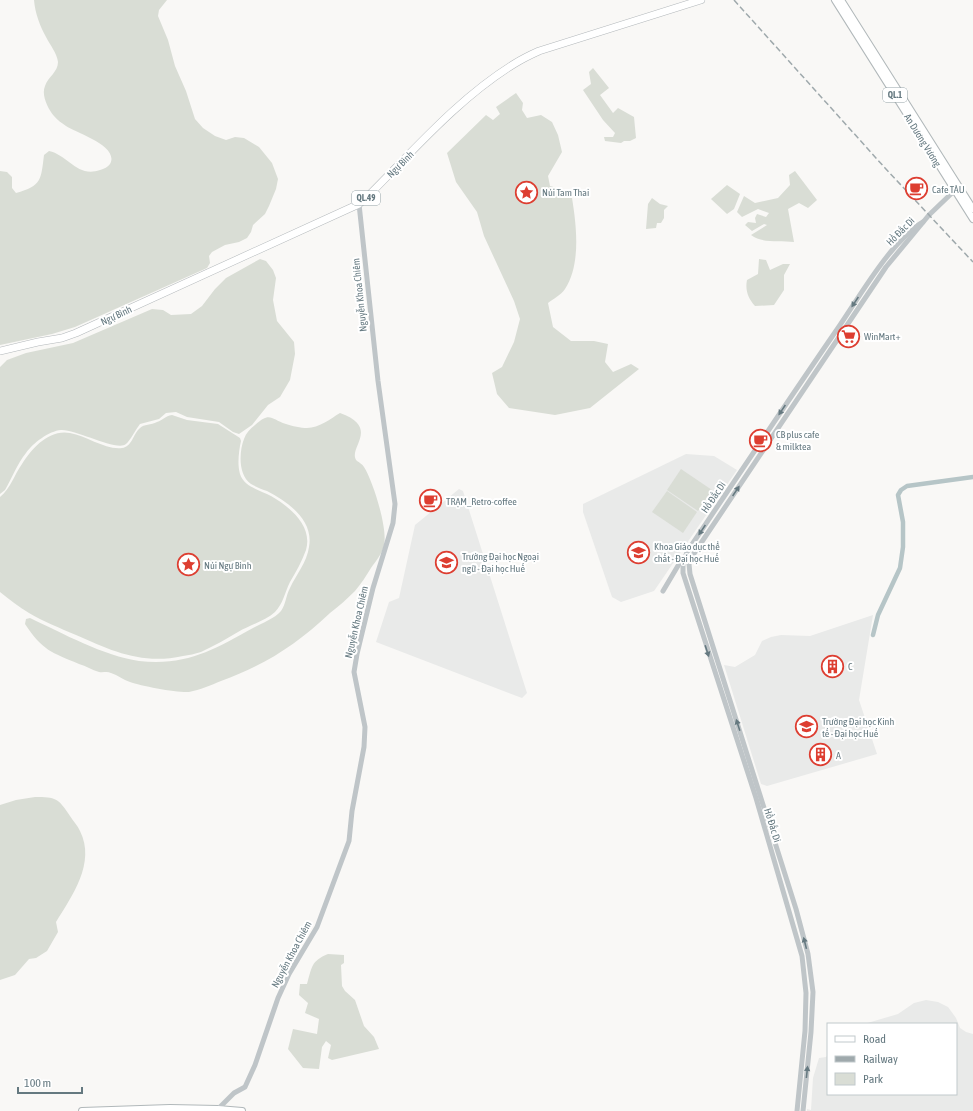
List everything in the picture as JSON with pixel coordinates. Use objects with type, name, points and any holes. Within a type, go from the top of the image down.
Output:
[{"type":"highway","name":"Ngự Bình","points":[[0,351],[76,334],[359,204],[451,112],[471,95],[514,64],[539,51],[701,0]]},
{"type":"main road","name":"An Dương Vương","points":[[835,0],[973,209]]},
{"type":"main road","name":"An Dương Vương","points":[[841,0],[954,191],[973,219]]},
{"type":"main road","points":[[82,1111],[170,1108],[242,1111]]},
{"type":"street","points":[[925,220],[954,191]]},
{"type":"street","name":"Nguyễn Khoa Chiêm","points":[[218,1110],[234,1093],[245,1087],[255,1065],[273,1012],[294,963],[317,927],[349,841],[352,811],[364,747],[365,727],[354,672],[372,595],[393,523],[395,504],[378,381],[359,204]]},
{"type":"street","name":"Hồ Đắc Di","points":[[694,597],[683,574],[683,564],[687,552],[881,265],[914,227],[925,220]]},
{"type":"street","name":"Hồ Đắc Di","points":[[796,1111],[805,1031],[806,993],[802,956],[756,798],[694,597],[689,564],[693,555],[886,267],[925,220]]},
{"type":"street","points":[[663,591],[687,552]]},
{"type":"street","points":[[683,564],[689,564]]},
{"type":"street","name":"Hồ Đắc Di","points":[[719,676],[796,909],[810,967],[813,992],[803,1111]]},
{"type":"shaded area","name":"Khoa Giáo dục thể chất - Đại học Huế","points":[[686,454],[714,456],[737,470],[654,591],[621,602],[612,597],[583,512],[583,504]]},
{"type":"shaded area","name":"Trường Đại học Ngoại ngữ - Đại học Huế","points":[[459,489],[463,491],[527,693],[522,698],[376,642],[389,602],[399,598],[415,525]]},
{"type":"shaded area","name":"Trường Đại học Kinh tế - Đại học Huế","points":[[873,615],[859,700],[877,754],[767,786],[761,784],[724,665],[735,667],[755,655],[762,641],[771,637],[781,635],[810,636]]},
{"type":"shaded area","points":[[926,1000],[938,1002],[948,1007],[956,1018],[960,1028],[973,1034],[973,1111],[807,1111],[807,1109],[811,1110],[813,1078],[819,1058],[827,1056],[827,1095],[957,1095],[957,1023],[867,1023],[898,1014],[914,1003]]},
{"type":"green space","points":[[34,0],[167,0],[159,10],[158,16],[168,40],[175,66],[186,91],[195,119],[203,128],[215,136],[226,140],[235,137],[244,138],[259,147],[272,163],[278,179],[276,189],[265,214],[253,225],[247,238],[239,242],[225,245],[212,252],[209,256],[210,263],[207,268],[75,327],[52,334],[0,345],[0,171],[7,172],[12,177],[12,188],[16,193],[31,187],[39,180],[44,155],[49,151],[56,153],[79,169],[92,172],[108,166],[110,164],[111,157],[109,151],[96,141],[66,126],[58,120],[47,106],[44,90],[46,83],[58,66],[58,62],[55,52],[40,24],[35,10]]},
{"type":"green space","points":[[593,68],[609,88],[600,95],[613,113],[618,108],[634,117],[636,138],[621,143],[605,141],[604,137],[613,137],[615,133],[603,120],[583,90],[591,84],[589,72]]},
{"type":"green space","points":[[516,93],[523,103],[522,110],[527,118],[541,115],[552,122],[558,135],[562,152],[548,176],[550,186],[571,192],[573,203],[576,229],[576,255],[574,267],[565,289],[548,303],[553,327],[571,341],[594,341],[608,344],[605,362],[613,372],[631,364],[639,369],[590,408],[555,415],[509,408],[497,394],[492,373],[502,367],[514,342],[520,319],[514,301],[484,236],[477,212],[456,182],[447,153],[486,115],[493,120],[500,114],[496,107]]},
{"type":"green space","points":[[795,171],[817,200],[808,208],[799,203],[788,209],[794,242],[766,241],[751,235],[767,225],[764,224],[752,231],[745,225],[748,222],[756,223],[755,218],[757,214],[766,217],[769,213],[758,209],[742,217],[737,212],[744,196],[755,203],[778,198],[790,185],[789,175]]},
{"type":"green space","points":[[727,185],[740,194],[734,209],[727,214],[711,199]]},
{"type":"green space","points":[[652,198],[660,204],[668,206],[664,210],[664,218],[661,223],[657,223],[656,228],[646,229],[648,204]]},
{"type":"green space","points":[[260,259],[266,261],[273,270],[276,278],[273,300],[277,321],[294,342],[295,354],[290,380],[280,397],[268,405],[252,425],[239,434],[233,432],[219,422],[187,417],[176,412],[166,413],[159,419],[140,424],[128,442],[121,446],[105,443],[68,431],[56,431],[42,438],[29,449],[5,490],[0,494],[0,367],[7,360],[26,353],[73,343],[152,309],[163,310],[171,315],[191,314],[202,306],[226,278]]},
{"type":"green space","points":[[759,259],[766,260],[770,270],[783,264],[790,264],[784,275],[784,290],[774,305],[755,306],[748,294],[746,287],[747,280],[758,274]]},
{"type":"green space","points":[[340,413],[352,419],[359,425],[361,432],[355,456],[357,461],[362,464],[368,474],[379,505],[384,528],[384,545],[379,557],[355,591],[305,635],[279,653],[252,668],[201,689],[184,692],[135,684],[110,672],[96,671],[48,650],[31,633],[25,624],[26,619],[30,618],[83,643],[112,654],[139,661],[156,662],[186,659],[199,655],[268,621],[283,608],[292,583],[308,553],[310,538],[308,529],[298,513],[275,495],[251,484],[247,480],[241,463],[242,444],[251,428],[267,417],[299,427],[311,428],[320,425]]},
{"type":"green space","points":[[172,415],[187,420],[218,424],[240,438],[239,466],[242,478],[253,488],[278,500],[298,518],[303,525],[307,541],[306,550],[278,609],[271,615],[201,652],[190,655],[154,659],[141,658],[115,651],[52,625],[22,608],[0,592],[0,497],[7,490],[19,468],[36,446],[48,437],[55,434],[70,433],[109,447],[122,448],[130,443],[142,427]]},
{"type":"green space","points":[[681,469],[712,490],[698,511],[667,490]]},
{"type":"green space","points":[[667,491],[697,512],[683,533],[652,512]]},
{"type":"green space","points":[[35,797],[48,797],[59,802],[77,825],[84,843],[84,867],[75,890],[56,922],[58,932],[47,951],[36,958],[29,959],[15,975],[0,980],[0,805],[16,800]]},
{"type":"green space","points":[[328,954],[344,955],[344,963],[341,965],[342,986],[345,991],[355,1000],[364,1026],[374,1037],[379,1049],[332,1060],[328,1058],[331,1045],[326,1041],[322,1047],[319,1069],[303,1068],[288,1049],[293,1029],[317,1034],[319,1019],[305,1013],[308,1003],[299,995],[300,984],[307,984],[311,969],[315,962]]},
{"type":"waterway","points":[[873,635],[878,615],[900,568],[903,547],[903,522],[898,495],[901,490],[907,486],[973,477]]},
{"type":"railway","points":[[734,0],[885,168],[973,262]]},
{"type":"place","name":"Cafe TÀU","points":[[916,189]]},
{"type":"place","name":"Núi Tam Thai","points":[[526,192]]},
{"type":"place","name":"WinMart+","points":[[848,336]]},
{"type":"place","name":"CB plus cafe & milktea","points":[[761,440]]},
{"type":"place","name":"TRẠM_Retro-coffee","points":[[431,501]]},
{"type":"place","name":"Khoa Giáo dục thể chất - Đại học Huế","points":[[639,552]]},
{"type":"place","name":"Trường Đại học Ngoại ngữ - Đại học Huế","points":[[446,562]]},
{"type":"place","name":"Núi Ngự Bình","points":[[189,565]]},
{"type":"place","name":"C","points":[[833,666]]},
{"type":"place","name":"Trường Đại học Kinh tế - Đại học Huế","points":[[806,727]]},
{"type":"place","name":"A","points":[[820,755]]}]
